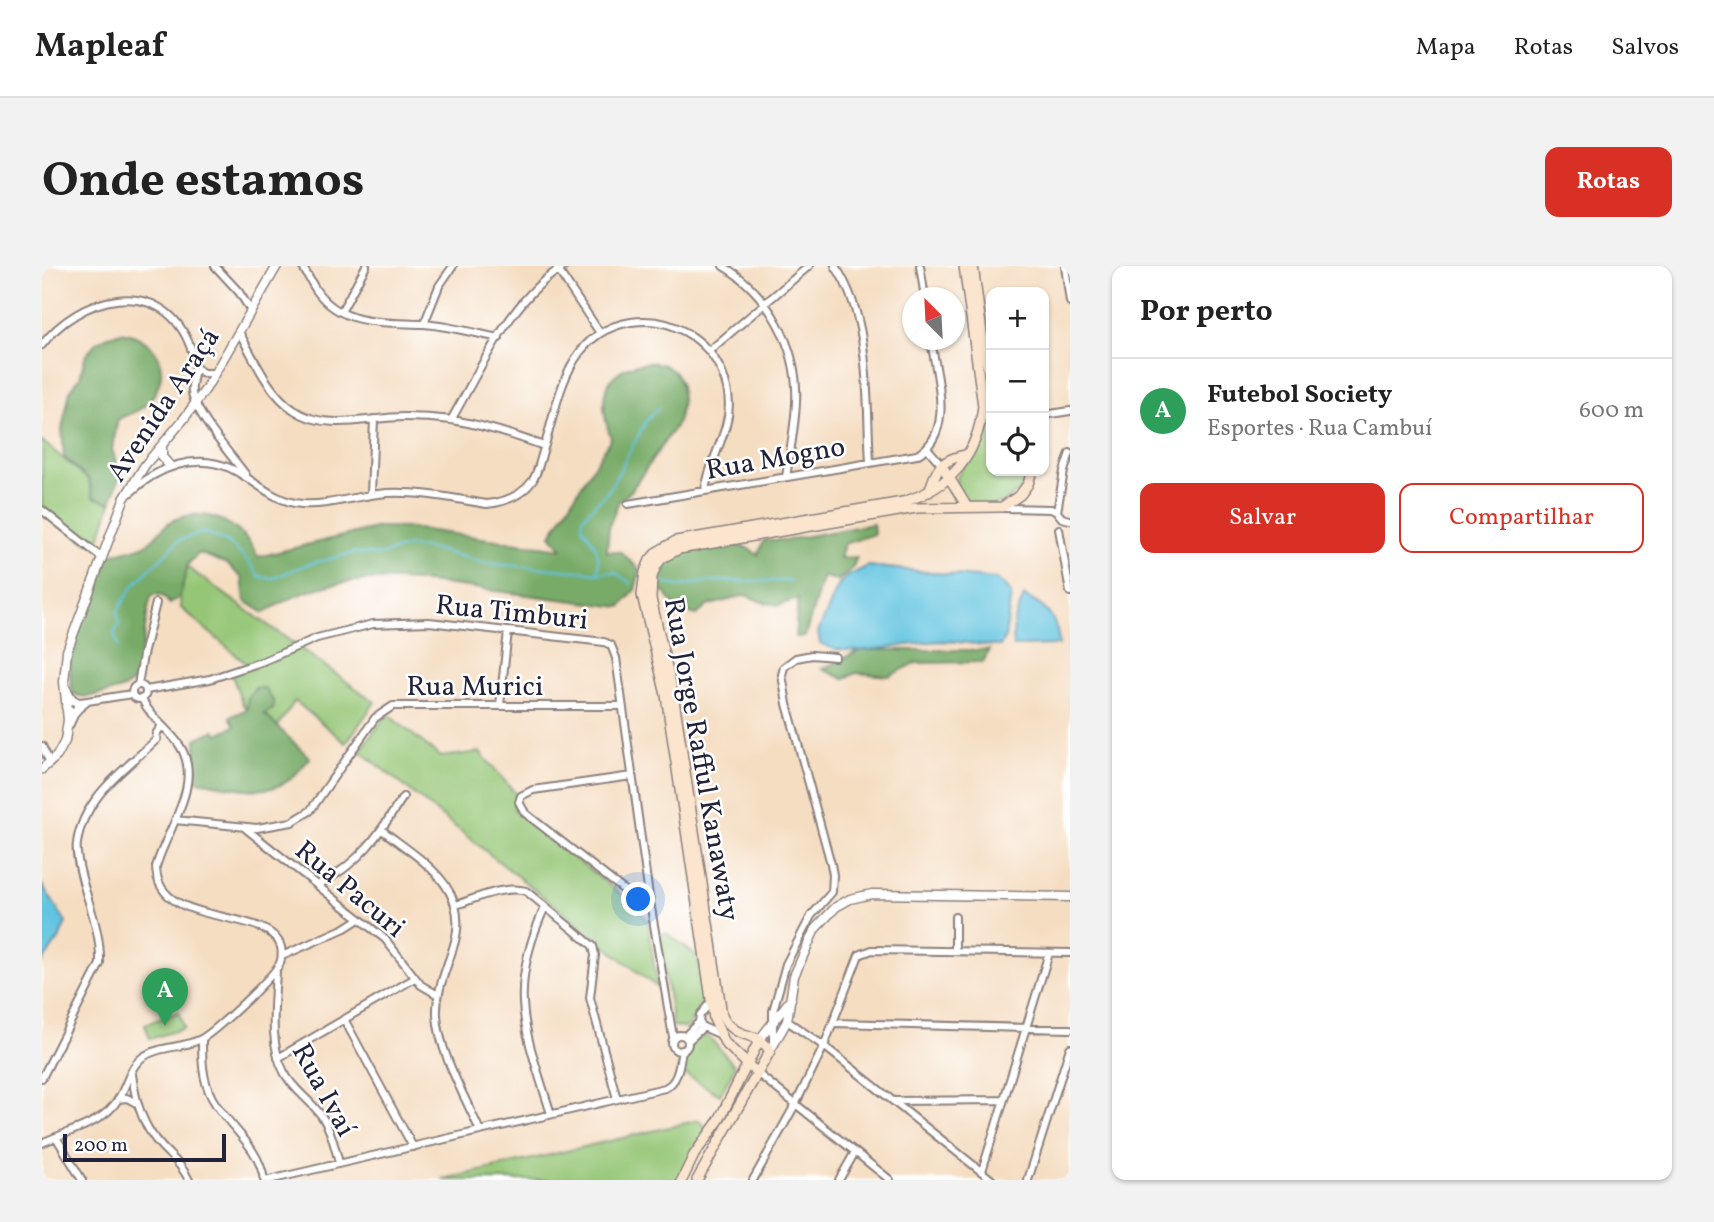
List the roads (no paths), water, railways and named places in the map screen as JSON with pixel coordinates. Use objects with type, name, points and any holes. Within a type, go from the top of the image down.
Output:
[{"type":"main road","points":[[964,266],[982,390],[981,425],[986,423]]},
{"type":"main road","points":[[973,266],[986,361]]},
{"type":"main road","name":"Rua Jorge Rafful Kanawaty","points":[[760,1040],[733,1030],[727,1024],[711,976],[666,695],[642,595],[645,572],[657,552],[676,541],[903,502],[929,492],[950,478],[968,454],[981,425]]},
{"type":"main road","points":[[929,492],[941,464],[951,458],[968,454]]},
{"type":"main road","points":[[941,464],[967,507]]},
{"type":"main road","points":[[1002,508],[1020,495],[1030,476]]},
{"type":"main road","name":"Rua Jorge Rafful Kanawaty","points":[[757,1073],[733,1053],[719,1034],[710,1003],[711,976],[673,693],[651,600],[650,588],[656,566],[662,558],[679,549],[916,508],[1002,508]]},
{"type":"main road","points":[[682,1180],[694,1155],[719,1120],[760,1040],[772,1048],[697,1180]]},
{"type":"street","points":[[215,266],[239,292],[251,311]]},
{"type":"street","name":"Avenida Araçá","points":[[46,766],[62,749],[67,731],[64,682],[67,651],[124,499],[139,473],[196,403],[277,266]]},
{"type":"street","points":[[302,266],[316,290],[329,304],[366,322],[424,324],[499,338]]},
{"type":"street","points":[[341,312],[366,266]]},
{"type":"street","points":[[424,324],[439,286],[453,266]]},
{"type":"street","points":[[451,420],[524,300],[541,282],[565,266]]},
{"type":"street","points":[[723,266],[765,303],[784,336],[796,383],[796,403],[786,477]]},
{"type":"street","points":[[709,351],[808,266]]},
{"type":"street","points":[[835,266],[851,296],[860,323],[870,462]]},
{"type":"street","points":[[920,266],[923,287]]},
{"type":"street","points":[[1065,266],[1070,302]]},
{"type":"street","points":[[558,270],[600,333]]},
{"type":"street","points":[[42,345],[45,335],[80,311],[99,302],[133,299],[166,313],[187,339],[195,367],[192,390],[196,403],[249,480]]},
{"type":"street","points":[[124,499],[152,474],[170,466],[201,462],[231,468],[282,500],[299,504],[328,503],[371,494],[416,494],[487,504],[502,503],[515,497],[533,480],[573,359],[600,333],[621,324],[643,321],[663,322],[697,338],[709,351],[723,374],[729,406],[726,424],[707,474],[705,491]]},
{"type":"street","points":[[239,332],[275,392],[295,411],[310,419],[326,422],[405,417],[451,420],[502,431],[544,446]]},
{"type":"street","points":[[932,350],[941,424],[928,449],[941,464]]},
{"type":"street","points":[[195,367],[203,373],[215,373]]},
{"type":"street","points":[[1049,414],[1070,411]]},
{"type":"street","points":[[371,494],[374,419]]},
{"type":"street","points":[[162,445],[162,457],[170,466]]},
{"type":"street","points":[[216,464],[225,454],[226,448]]},
{"type":"street","name":"Rua Mogno","points":[[628,504],[917,455],[928,449]]},
{"type":"street","points":[[1057,512],[1070,453]]},
{"type":"street","points":[[1002,508],[1044,509],[1057,512],[1062,518],[1070,520]]},
{"type":"street","points":[[42,510],[101,557]]},
{"type":"street","points":[[1059,529],[1070,592]]},
{"type":"street","points":[[132,694],[134,687],[138,685],[156,603]]},
{"type":"street","name":"Rua Timburi","points":[[146,691],[210,679],[261,662],[317,638],[373,625],[429,622],[611,645],[616,658],[649,896],[673,1037]]},
{"type":"street","points":[[500,705],[508,631]]},
{"type":"street","points":[[772,1048],[775,1005],[786,964],[811,916],[828,897],[833,885],[831,864],[787,704],[782,675],[784,667],[796,658],[812,655],[835,657]]},
{"type":"street","points":[[64,682],[78,705],[67,731]]},
{"type":"street","points":[[138,685],[146,691],[142,699]]},
{"type":"street","points":[[132,694],[136,699],[142,699]]},
{"type":"street","points":[[89,702],[76,711],[69,711],[66,707],[68,701],[89,702],[132,694]]},
{"type":"street","points":[[42,1143],[98,1119],[118,1099],[142,1057],[158,1050],[185,1046],[202,1039],[276,969],[282,956],[281,947],[269,932],[180,904],[163,893],[156,867],[188,781],[187,767],[180,746],[150,713],[142,699]]},
{"type":"street","name":"Rua Murici","points":[[175,820],[244,827],[270,827],[292,822],[310,811],[375,718],[393,706],[622,706]]},
{"type":"street","points":[[42,1077],[100,964],[99,931],[84,885],[76,845],[87,808],[157,738],[156,734],[162,727]]},
{"type":"street","points":[[157,738],[163,741],[170,735]]},
{"type":"street","points":[[42,746],[46,766]]},
{"type":"street","points":[[632,776],[533,790],[521,796],[519,802],[525,813],[634,898],[638,900],[649,896]]},
{"type":"street","points":[[318,886],[356,861],[382,830],[403,797]]},
{"type":"street","name":"Rua Pacuri","points":[[244,827],[385,939],[421,985],[438,995]]},
{"type":"street","name":"Rua Pacuri","points":[[265,845],[270,827]]},
{"type":"street","points":[[382,830],[436,873],[450,891],[456,905],[458,932],[438,995],[438,1019],[444,1047],[480,1131]]},
{"type":"street","points":[[456,905],[509,889],[526,891],[593,946],[595,955],[590,998],[617,1098]]},
{"type":"street","points":[[772,1048],[787,1021],[798,965],[815,929],[830,912],[850,899],[872,894],[1070,897]]},
{"type":"street","points":[[545,907],[525,961],[521,989],[528,1039],[551,1114]]},
{"type":"street","points":[[955,917],[955,950]]},
{"type":"street","points":[[282,956],[359,919]]},
{"type":"street","points":[[753,1180],[795,1105],[835,1023],[856,959],[866,951],[1070,953]]},
{"type":"street","points":[[982,1171],[1049,953]]},
{"type":"street","name":"Rua Ivaí","points":[[276,969],[275,1031],[278,1058],[296,1090],[325,1120],[339,1163]]},
{"type":"street","points":[[278,1058],[415,978]]},
{"type":"street","points":[[258,987],[269,989],[275,994]]},
{"type":"street","points":[[760,1040],[793,996]]},
{"type":"street","points":[[673,1047],[677,1051],[687,1047],[687,1039],[701,1025],[700,1015],[710,1003]]},
{"type":"street","points":[[344,1019],[412,1147]]},
{"type":"street","points":[[787,1021],[824,1046],[992,1180]]},
{"type":"street","points":[[835,1023],[1070,1029]]},
{"type":"street","name":"Rua Jorge Rafful Kanawaty","points":[[701,1025],[719,1034]]},
{"type":"street","points":[[678,1070],[673,1037],[680,1034],[687,1039]]},
{"type":"street","points":[[202,1039],[202,1068],[206,1085],[220,1110],[238,1129],[260,1163],[264,1180]]},
{"type":"street","points":[[1028,1180],[1070,1048]]},
{"type":"street","points":[[269,1180],[670,1086],[678,1070],[682,1050]]},
{"type":"street","points":[[132,1072],[136,1103],[152,1136],[185,1170],[189,1180]]},
{"type":"street","points":[[757,1073],[890,1180]]},
{"type":"street","points":[[118,1099],[127,1098],[136,1103]]},
{"type":"street","points":[[893,1101],[1003,1100]]},
{"type":"street","points":[[917,1120],[914,1111],[919,1101]]},
{"type":"street","points":[[55,1137],[82,1180]]},
{"type":"street","points":[[839,1180],[855,1152]]},
{"type":"water","points":[[868,566],[996,579],[1011,594],[1005,638],[1000,646],[945,641],[863,650],[832,648],[820,643],[818,632],[839,584],[846,577]]},
{"type":"water","points":[[1024,596],[1050,614],[1059,645],[1013,646],[1014,621]]},
{"type":"water","points":[[42,885],[66,922],[59,939],[42,962]]},
{"type":"waterway","points":[[598,572],[598,553],[582,527],[583,517],[609,490],[646,421],[659,408]]},
{"type":"waterway","points":[[119,648],[114,634],[119,624],[117,612],[133,586],[179,540],[204,532],[229,543],[259,576],[271,579],[305,565],[353,553],[380,555],[408,546],[434,549],[485,563],[598,573],[615,572],[631,584]]},
{"type":"waterway","points":[[656,582],[679,586],[712,581],[792,581]]},
{"type":"place","name":"Futebol Society","points":[[165,1026]]}]
